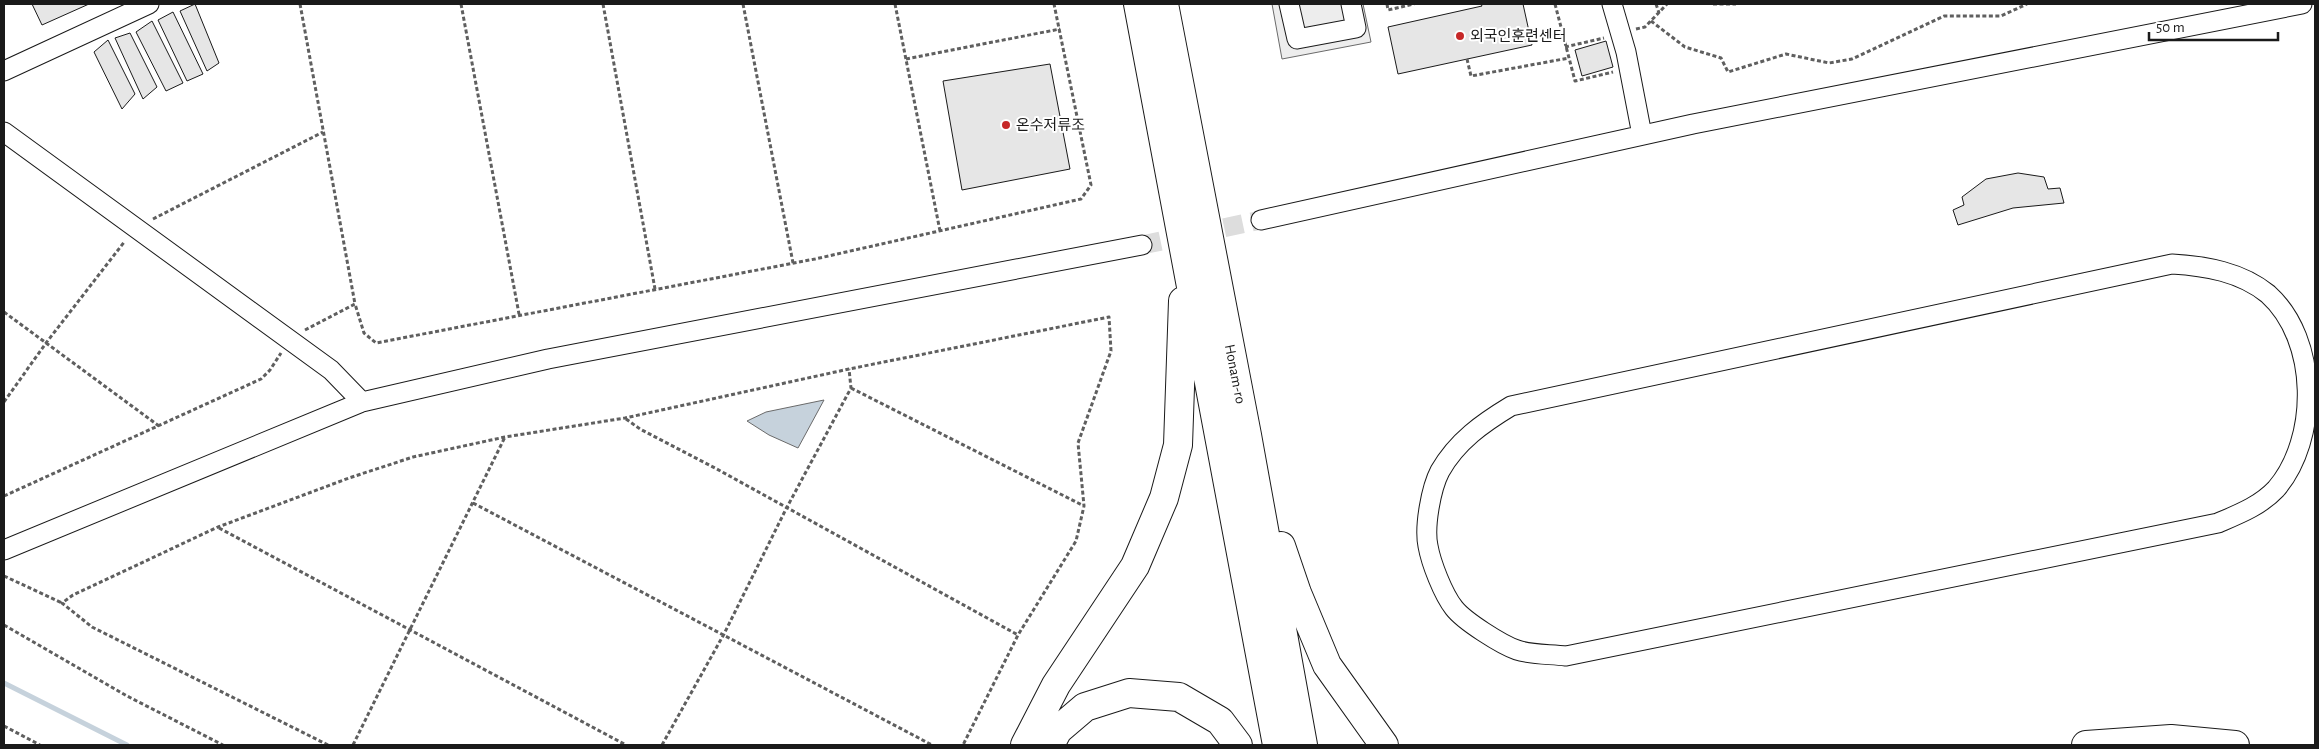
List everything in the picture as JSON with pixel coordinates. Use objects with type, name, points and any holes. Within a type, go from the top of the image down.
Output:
[{"type":"highway","name":"Honam-ro","points":[[1138,4],[1173,180],[1277,745]]},
{"type":"highway","name":"Honam-ro","points":[[1164,4],[1247,435],[1303,745]]},
{"type":"highway","points":[[1025,745],[1056,685],[1135,566],[1164,498],[1175,454],[1182,369],[1183,289],[1173,180]]},
{"type":"highway","points":[[1247,435],[1297,593],[1327,665],[1384,745]]},
{"type":"highway","points":[[1050,745],[1058,730],[1085,707],[1128,693],[1179,697],[1220,721],[1238,745]]},
{"type":"highway","points":[[2086,745],[2171,739],[2235,745]]},
{"type":"lane","points":[[4,71],[149,4]]},
{"type":"lane","points":[[1289,4],[1297,40],[1356,28],[1351,4]]},
{"type":"lane","points":[[1612,4],[1626,52],[1642,135]]},
{"type":"lane","points":[[1261,220],[1642,135],[2302,4]]},
{"type":"lane","points":[[4,132],[332,370],[362,402]]},
{"type":"lane","points":[[4,550],[362,402],[548,359],[1142,245]]},
{"type":"lane","points":[[2172,264],[2203,266],[2233,275],[2268,294],[2288,316],[2302,338],[2312,363],[2312,414],[2306,439],[2295,464],[2277,489],[2250,509],[2208,525],[1566,656],[1518,650],[1492,637],[1454,609],[1437,576],[1427,544],[1429,510],[1439,472],[1462,440],[1487,420],[1512,406],[2172,264]]},
{"type":"path","points":[[300,4],[355,304],[364,334],[376,343],[519,314],[793,263],[1081,198],[1090,185],[1054,4]]},
{"type":"path","points":[[461,4],[519,314]]},
{"type":"path","points":[[603,4],[655,289]]},
{"type":"path","points":[[743,4],[793,263]]},
{"type":"path","points":[[895,4],[940,230]]},
{"type":"path","points":[[1387,4],[1388,10],[1414,4]]},
{"type":"path","points":[[1555,4],[1575,81],[1618,70]]},
{"type":"path","points":[[1656,4],[1659,13]]},
{"type":"path","points":[[1633,30],[1645,27],[1667,4]]},
{"type":"path","points":[[1713,4],[1736,4]]},
{"type":"path","points":[[1651,21],[1684,47],[1721,58],[1728,72],[1786,54],[1829,63],[1852,59],[1944,16],[2001,16],[2027,4]]},
{"type":"path","points":[[906,59],[1060,29]]},
{"type":"path","points":[[1565,47],[1609,36]]},
{"type":"path","points":[[1467,59],[1471,76],[1568,58]]},
{"type":"path","points":[[4,402],[46,342],[135,228],[323,132]]},
{"type":"path","points":[[4,496],[261,379],[270,370],[291,340],[355,304]]},
{"type":"path","points":[[4,312],[160,426]]},
{"type":"path","points":[[62,603],[72,595],[218,527],[349,478],[413,457],[505,437],[626,418],[850,369],[1109,316],[1111,351],[1078,443],[1084,506],[1076,541],[1018,636],[963,745]]},
{"type":"path","points":[[662,745],[724,634],[786,509],[850,388],[850,369]]},
{"type":"path","points":[[850,388],[1084,506]]},
{"type":"path","points":[[626,418],[640,429],[715,468],[1018,636]]},
{"type":"path","points":[[353,745],[505,437]]},
{"type":"path","points":[[473,504],[724,634],[932,745]]},
{"type":"path","points":[[218,527],[626,745]]},
{"type":"path","points":[[4,576],[62,603],[92,626],[328,745]]},
{"type":"path","points":[[4,625],[128,696],[223,745]]},
{"type":"path","points":[[4,726],[40,745]]},
{"type":"shaded area","points":[[1272,4],[1363,4],[1371,42],[1282,59]]},
{"type":"shaded area","points":[[824,400],[798,448],[769,435],[747,421],[766,412]]},
{"type":"building","points":[[32,4],[89,4],[42,25]]},
{"type":"building","points":[[195,4],[219,63],[207,71],[180,11]]},
{"type":"building","name":"외국인훈련센터","points":[[1481,4],[1523,4],[1532,45],[1398,74],[1388,27],[1482,6]]},
{"type":"building","points":[[173,12],[203,74],[187,81],[158,20]]},
{"type":"building","points":[[152,21],[183,83],[166,91],[136,32]]},
{"type":"building","points":[[130,33],[157,87],[143,99],[115,38]]},
{"type":"building","points":[[108,40],[135,94],[122,109],[94,52]]},
{"type":"building","points":[[1606,41],[1613,67],[1582,76],[1575,50]]},
{"type":"building","name":"온수저류조","points":[[1050,64],[1070,169],[962,190],[943,81]]},
{"type":"building","points":[[2018,173],[2044,177],[2048,189],[2060,188],[2064,203],[2013,208],[1958,225],[1953,210],[1964,205],[1962,197],[1986,179]]},
{"type":"waterway","points":[[4,683],[127,745]]},
{"type":"tunnel","points":[[1142,245],[1261,220]]},
{"type":"place","name":"외국인훈련센터","points":[[1460,36]]},
{"type":"place","name":"온수저류조","points":[[1006,125]]}]
